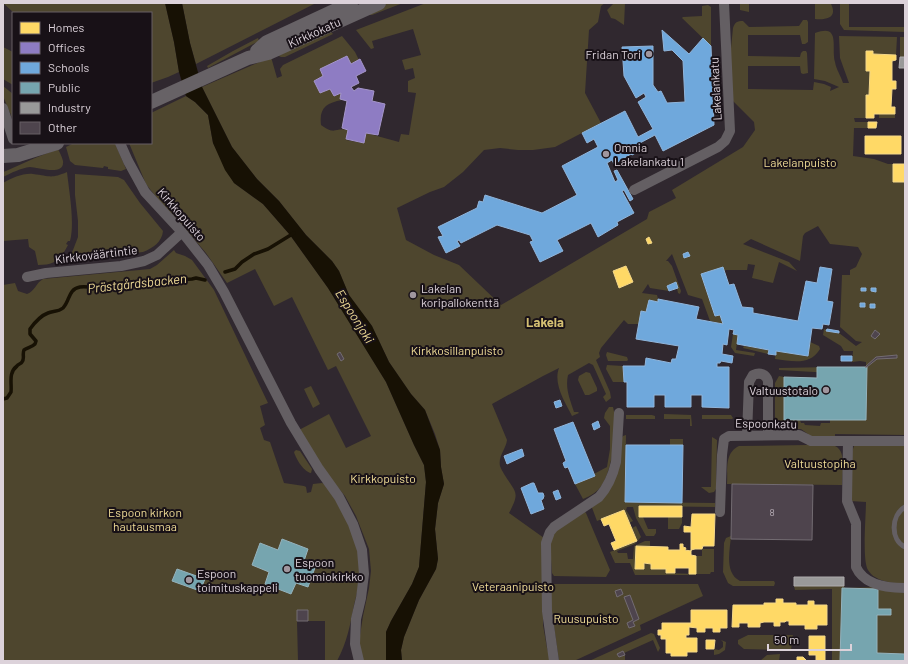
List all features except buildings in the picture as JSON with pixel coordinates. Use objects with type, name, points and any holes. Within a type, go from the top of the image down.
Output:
[{"type":"main road","name":"Kirkkokatu","points":[[248,58],[268,42],[351,3]]},
{"type":"main road","name":"Kirkkokatu","points":[[152,102],[248,58],[268,53],[379,3]]},
{"type":"main road","points":[[3,156],[16,149],[50,144]]},
{"type":"main road","points":[[3,164],[16,149]]},
{"type":"street","name":"Lakelankatu","points":[[634,190],[718,147],[730,131],[724,3]]},
{"type":"street","points":[[3,108],[12,136]]},
{"type":"street","name":"Kirkkopuisto","points":[[120,144],[145,192],[182,232],[208,265],[221,287],[291,423],[319,469],[340,497],[353,524],[362,550],[364,574],[356,619],[355,644],[359,661]]},
{"type":"street","name":"Kirkkoväärtintie","points":[[27,277],[46,273],[121,266],[144,261],[157,255],[182,232]]},
{"type":"street","points":[[747,435],[749,382],[753,375],[758,374],[764,375],[768,381],[768,435]]},
{"type":"street","points":[[554,661],[548,611],[546,543],[554,526],[605,491],[616,462],[619,413]]},
{"type":"street","name":"Espoonkatu","points":[[720,512],[722,455],[724,439],[729,436],[799,435],[811,441],[905,441]]},
{"type":"street","points":[[848,441],[847,501],[856,523],[856,567],[859,574],[865,578],[890,588],[905,588]]},
{"type":"lane","points":[[905,507],[897,516],[894,531],[897,540],[905,547]]},
{"type":"green space","points":[[3,3],[165,3],[179,72],[152,83],[152,12],[13,12]]},
{"type":"green space","points":[[182,3],[316,3],[196,64]]},
{"type":"green space","points":[[389,3],[403,3],[369,15],[368,11]]},
{"type":"green space","points":[[426,3],[605,3],[601,6],[598,22],[589,30],[585,93],[601,123],[555,147],[533,150],[500,148],[484,150],[463,172],[444,187],[397,208],[406,240],[434,255],[459,265],[501,305],[647,219],[649,212],[676,198],[672,190],[743,147],[755,130],[754,122],[732,100],[730,58],[733,28],[736,22],[743,21],[749,27],[799,26],[803,20],[807,20],[808,22],[808,42],[805,44],[802,44],[800,35],[748,35],[748,56],[800,57],[803,51],[806,51],[808,73],[801,73],[800,66],[748,66],[748,89],[813,90],[814,82],[831,87],[830,91],[839,87],[825,81],[814,79],[815,33],[829,31],[832,34],[836,65],[843,83],[849,83],[840,58],[839,36],[897,37],[896,55],[873,54],[873,51],[866,51],[866,71],[870,71],[869,95],[866,95],[866,118],[854,118],[855,122],[868,122],[868,128],[854,128],[853,156],[893,164],[893,181],[905,182],[905,435],[835,434],[835,446],[839,449],[842,458],[842,485],[727,484],[729,457],[734,449],[739,446],[807,445],[808,434],[801,429],[779,429],[775,426],[775,383],[779,376],[784,377],[801,423],[804,423],[805,425],[820,426],[821,423],[830,423],[830,420],[866,420],[866,362],[852,362],[853,351],[844,351],[841,346],[823,335],[824,329],[839,333],[856,346],[862,342],[856,341],[840,327],[842,275],[850,275],[850,270],[856,267],[862,254],[858,247],[830,244],[818,226],[805,233],[803,236],[800,261],[751,239],[743,244],[789,262],[797,271],[779,262],[773,283],[752,278],[755,265],[748,264],[747,270],[727,270],[701,274],[715,316],[720,315],[723,324],[710,321],[702,299],[688,295],[672,254],[666,261],[668,261],[672,266],[681,291],[680,294],[678,293],[676,283],[667,286],[669,291],[650,288],[648,284],[642,293],[657,295],[658,302],[649,300],[646,312],[641,311],[639,324],[628,324],[624,320],[601,348],[599,353],[600,357],[596,360],[610,392],[611,398],[606,402],[603,397],[606,394],[593,365],[589,363],[568,375],[567,385],[574,412],[579,413],[572,416],[563,399],[559,387],[559,368],[492,404],[507,440],[500,459],[500,466],[514,488],[516,496],[509,513],[544,538],[543,625],[551,661],[402,661],[401,650],[404,637],[419,600],[436,569],[438,559],[435,529],[438,503],[444,484],[440,450],[435,434],[425,410],[411,394],[389,362],[372,326],[349,295],[339,271],[332,261],[306,235],[279,201],[257,179],[232,147],[202,87],[271,57],[277,78],[282,76],[280,69],[283,65],[342,36],[355,52],[359,60],[351,64],[347,56],[320,69],[323,76],[314,81],[320,93],[330,89],[334,96],[341,93],[340,99],[342,100],[325,107],[321,114],[321,125],[332,131],[343,129],[348,130],[346,140],[363,143],[366,133],[399,142],[401,134],[409,135],[416,93],[408,92],[408,81],[415,78],[413,68],[405,70],[402,60],[421,55],[413,29],[372,41],[374,48],[371,49],[356,30]]},
{"type":"green space","points":[[614,3],[625,3],[624,25],[611,18],[607,10]]},
{"type":"green space","points":[[740,3],[749,3],[749,12],[740,10]]},
{"type":"green space","points":[[815,3],[831,4],[833,9],[832,15],[823,19],[815,19]]},
{"type":"green space","points":[[840,3],[849,3],[849,27],[905,27],[905,32],[844,30],[840,24]]},
{"type":"green space","points":[[708,5],[711,7],[711,46],[682,18],[702,16],[702,6]]},
{"type":"green space","points":[[329,30],[333,34],[285,57],[277,55]]},
{"type":"green space","points":[[900,37],[905,37],[905,57],[900,57]]},
{"type":"green space","points":[[258,38],[259,41],[208,68],[207,66]]},
{"type":"green space","points":[[3,47],[12,52],[12,84],[3,79]]},
{"type":"green space","points":[[3,86],[12,93],[12,118],[3,96]]},
{"type":"green space","name":"Kirkkopuisto","points":[[186,96],[195,102],[208,115],[213,143],[234,183],[263,204],[290,235],[328,288],[386,382],[424,465],[426,482],[419,567],[412,584],[386,632],[386,661],[363,661],[359,642],[371,571],[369,549],[356,516],[345,496],[324,471],[299,430],[329,414],[346,448],[371,436],[336,366],[328,370],[292,297],[274,306],[255,269],[227,283],[206,253],[177,219],[163,206],[146,184],[129,144],[152,144],[152,113]]},
{"type":"green space","points":[[879,114],[895,114],[895,118],[879,118]]},
{"type":"green space","points":[[72,144],[115,144],[126,169],[121,171],[108,169],[108,167],[104,166],[103,168],[75,165],[70,161],[66,147]]},
{"type":"green space","points":[[58,149],[63,161],[60,169],[50,170],[30,167],[3,177],[3,172]]},
{"type":"green space","points":[[67,172],[72,216],[70,241],[68,241],[66,244],[68,245],[65,250],[56,261],[49,264],[38,265],[35,251],[29,247],[28,239],[3,241],[3,183],[25,174],[54,176]]},
{"type":"green space","points":[[75,174],[118,177],[124,180],[140,203],[163,231],[159,241],[150,249],[143,252],[67,261],[78,237]]},
{"type":"green space","name":"Espoon kirkon hautausmaa","points":[[174,250],[176,253],[192,260],[214,290],[268,403],[260,406],[265,425],[260,428],[264,440],[270,442],[284,483],[304,486],[306,487],[307,493],[311,492],[313,484],[325,484],[338,503],[353,535],[359,557],[360,574],[350,627],[346,640],[337,661],[325,661],[325,621],[297,621],[298,661],[3,661],[3,285],[15,283],[18,291],[27,294],[32,291],[43,279],[150,269],[157,265]]},
{"type":"green space","points":[[733,334],[738,335],[736,350],[755,353],[754,356],[735,353],[731,347]]},
{"type":"green space","points":[[810,342],[819,346],[820,349],[811,358],[800,361],[775,359],[776,351],[808,356]]},
{"type":"green space","points":[[744,346],[769,350],[768,354],[743,348]]},
{"type":"green space","points":[[607,352],[627,357],[628,360],[608,361],[606,355]]},
{"type":"green space","points":[[607,365],[623,366],[624,382],[613,382],[606,369]]},
{"type":"green space","points":[[832,367],[832,373],[779,370],[779,368]]},
{"type":"green space","points":[[586,372],[590,373],[597,388],[597,391],[589,395],[585,395],[578,380],[579,376]]},
{"type":"green space","points":[[311,386],[320,404],[313,408],[304,389]]},
{"type":"green space","points":[[609,407],[613,407],[615,424],[612,458],[606,478],[602,485],[594,494],[583,499],[575,484],[607,467],[610,449],[610,426],[604,418]]},
{"type":"green space","points":[[664,414],[691,415],[692,426],[690,426],[690,419],[664,419]]},
{"type":"green space","points":[[626,415],[652,415],[655,416],[655,419],[626,419]]},
{"type":"green space","points":[[702,415],[731,415],[733,418],[702,419]]},
{"type":"green space","points":[[626,435],[625,502],[715,503],[715,507],[639,506],[639,517],[643,517],[648,529],[656,529],[654,536],[646,536],[636,518],[633,507],[627,507],[626,510],[633,521],[629,523],[624,510],[597,521],[591,505],[601,498],[621,439]]},
{"type":"green space","points":[[712,437],[717,440],[716,489],[714,492],[709,493],[701,487],[711,487]]},
{"type":"green space","points":[[670,439],[683,439],[683,445],[670,445]]},
{"type":"green space","points":[[854,446],[905,446],[905,584],[890,582],[875,577],[868,570],[866,565],[866,502],[850,501],[852,452]]},
{"type":"green space","points":[[296,450],[300,451],[312,469],[311,473],[303,468],[298,461],[294,452]]},
{"type":"green space","points":[[584,511],[610,570],[606,577],[554,576],[552,573],[550,545],[555,530]]},
{"type":"green space","points":[[668,517],[682,517],[682,523],[679,529],[668,529]]},
{"type":"green space","points":[[636,526],[641,537],[635,544],[617,551],[618,553],[627,553],[628,559],[633,559],[634,546],[645,541],[650,541],[650,546],[636,546],[636,569],[644,563],[651,564],[651,569],[666,569],[666,573],[696,575],[635,575],[630,563],[615,563],[610,552],[637,541],[632,528]]},
{"type":"green space","points":[[731,536],[729,561],[732,573],[735,577],[740,581],[774,581],[774,586],[733,586],[728,583],[723,572],[724,543],[726,538]]},
{"type":"green space","points":[[702,549],[714,549],[714,572],[711,572],[710,574],[696,574],[696,556],[702,556]]},
{"type":"green space","name":"Ruusupuisto","points":[[554,584],[698,584],[703,596],[640,625],[641,630],[574,661],[559,661],[550,598],[551,588]]},
{"type":"green space","points":[[794,586],[844,586],[845,588],[877,587],[905,593],[905,657],[871,656],[871,598],[842,597],[840,661],[832,661],[832,589],[795,590]]},
{"type":"green space","points":[[651,633],[654,634],[660,648],[658,652],[653,640],[624,653],[623,651],[618,654],[619,657],[625,655],[625,660],[589,661]]},
{"type":"green space","points":[[748,635],[793,635],[791,650],[744,649],[738,644],[738,640]]},
{"type":"green space","points":[[721,640],[726,642],[725,650],[714,655],[714,649],[719,650],[723,647],[723,642]]},
{"type":"green space","points":[[780,654],[779,661],[760,661],[767,655]]},
{"type":"water","name":"Espoonjoki","points":[[165,3],[182,3],[190,43],[202,87],[232,147],[257,179],[279,201],[306,235],[332,261],[339,271],[349,295],[372,326],[389,362],[411,394],[425,410],[440,450],[444,484],[438,503],[435,529],[438,559],[436,569],[419,600],[404,637],[401,650],[402,661],[386,661],[386,632],[412,584],[419,567],[426,482],[424,465],[386,382],[328,288],[290,235],[263,204],[234,183],[225,170],[213,143],[208,115],[195,102],[186,96],[179,72]]},
{"type":"waterway","name":"Prästgårdsbacken","points":[[225,272],[235,269],[254,254],[268,249],[294,233]]},
{"type":"waterway","name":"Prästgårdsbacken","points":[[3,399],[7,398],[11,392],[11,375],[14,369],[22,363],[24,350],[35,344],[36,341],[30,334],[30,329],[43,316],[63,308],[71,293],[76,288],[100,287],[111,283],[122,287],[135,283],[196,278],[205,280]]},
{"type":"place","name":"Fridan Tori","points":[[649,54]]},
{"type":"place","name":"Omnia Lakelankatu 1","points":[[606,154]]},
{"type":"place","name":"Lakelan koripallokenttä","points":[[413,295]]},
{"type":"place","name":"Valtuustotalo","points":[[826,390]]},
{"type":"place","name":"Espoon tuomiokirkko","points":[[287,569]]},
{"type":"place","name":"Espoon toimituskappeli","points":[[189,580]]},
{"type":"district","name":"Lakela","points":[[545,322]]},
{"type":"park label","name":"Lakelanpuisto","points":[[800,162]]},
{"type":"park label","name":"Kirkkosillanpuisto","points":[[457,350]]},
{"type":"park label","name":"Valtuustopiha","points":[[820,463]]},
{"type":"park label","name":"Veteraanipuisto","points":[[513,586]]}]
